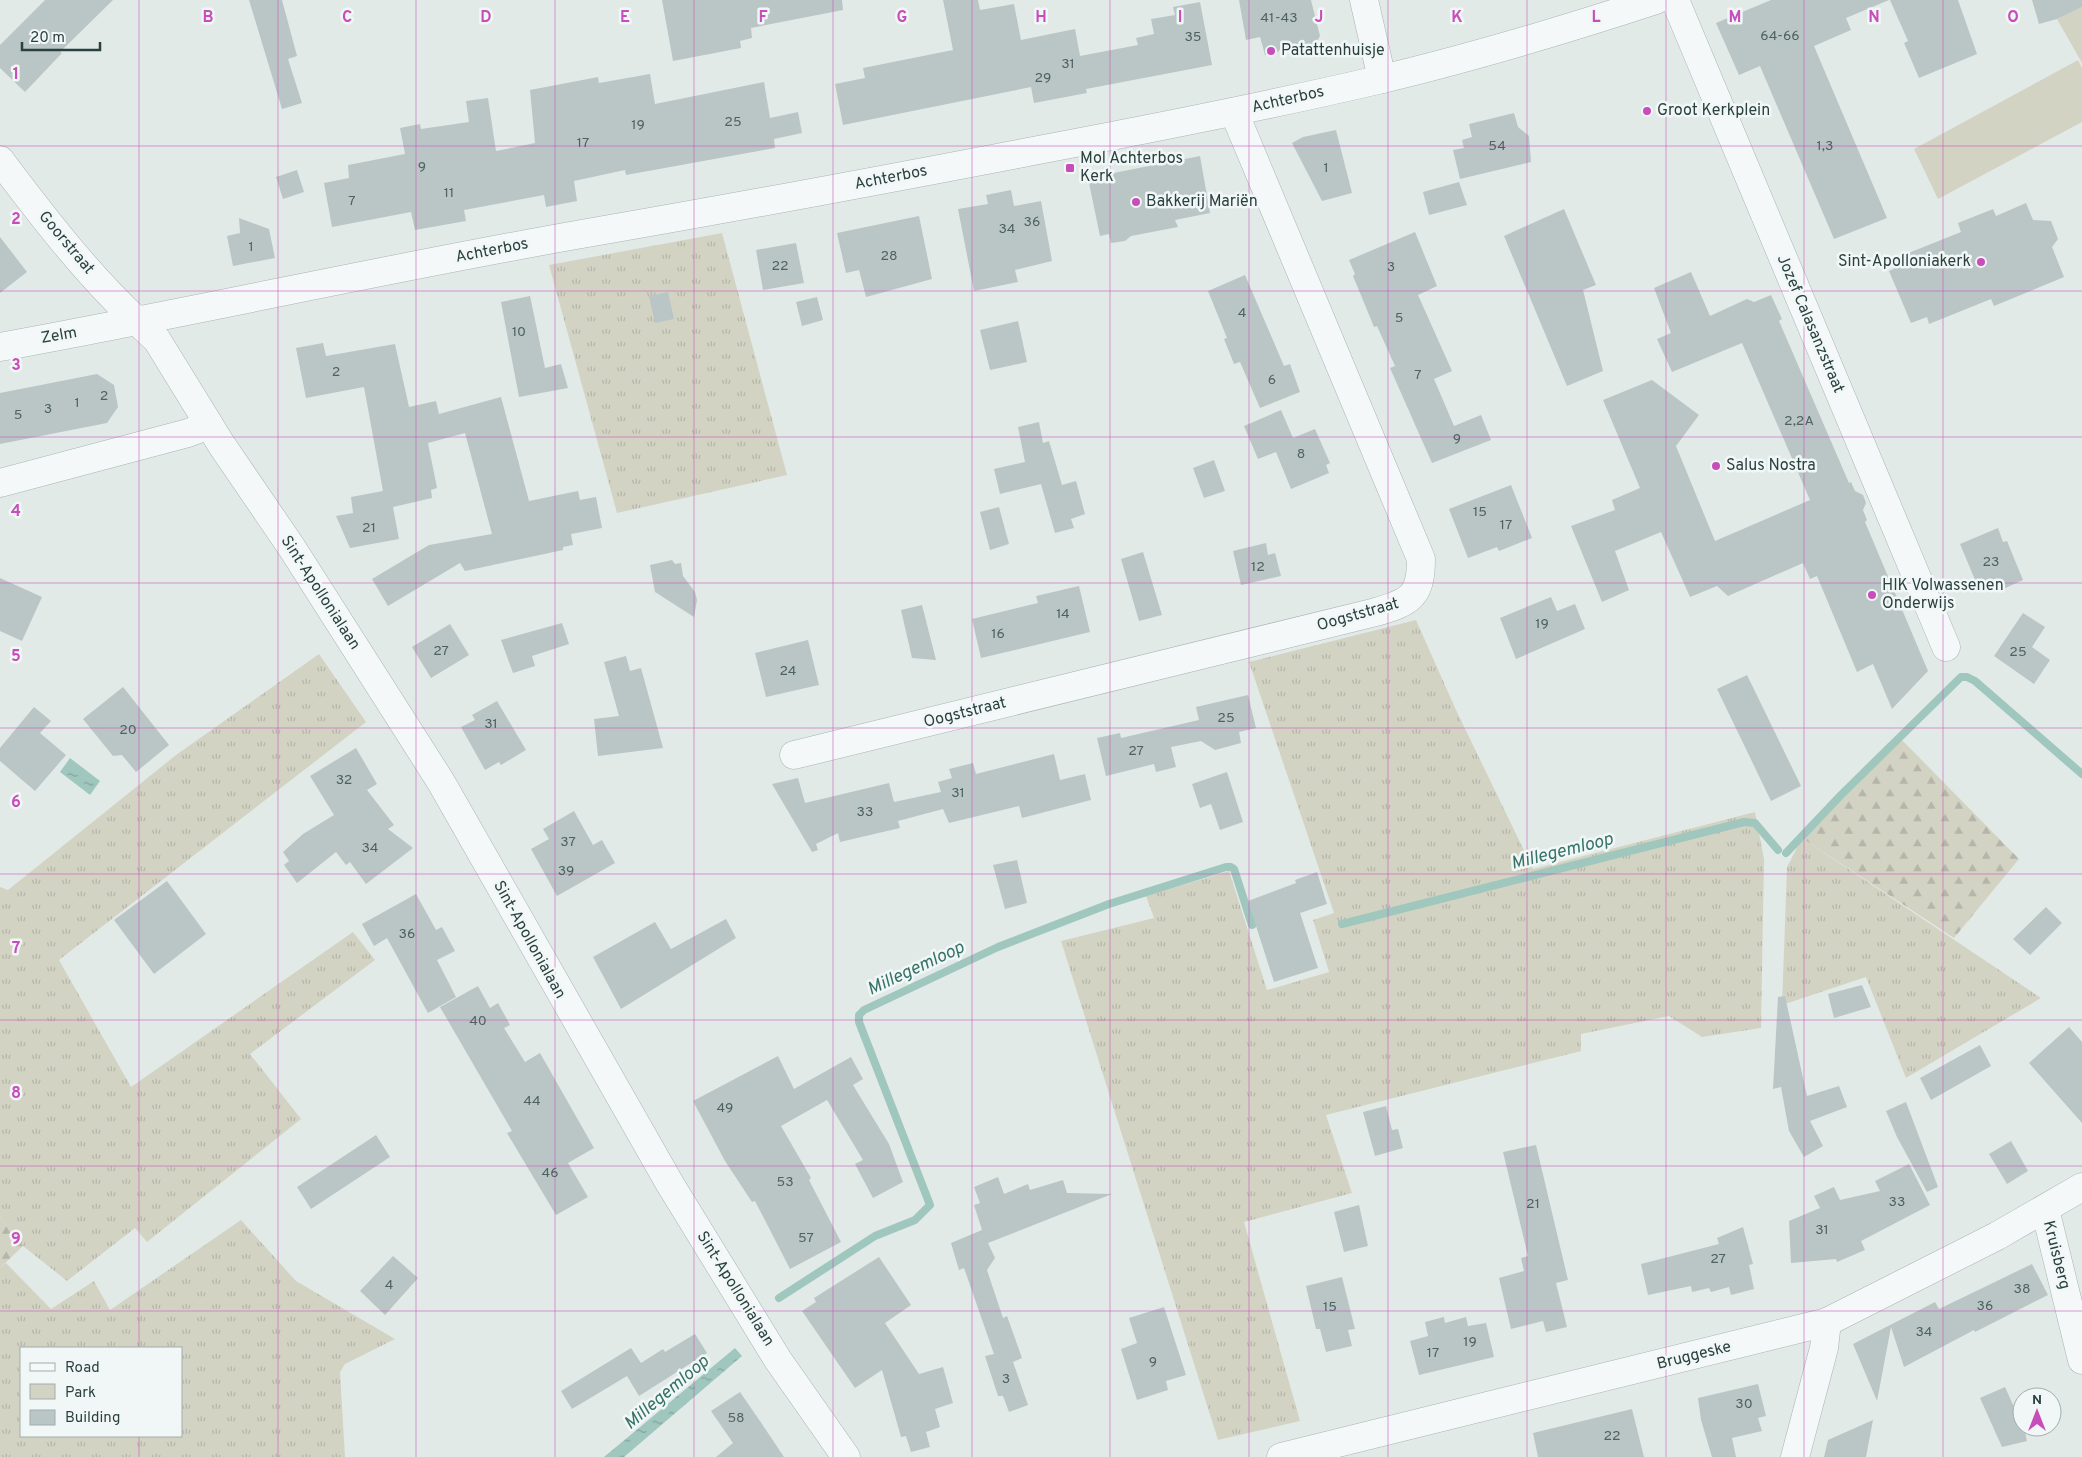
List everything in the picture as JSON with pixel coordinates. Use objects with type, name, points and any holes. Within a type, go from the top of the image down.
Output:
[{"type":"street","points":[[1364,0],[1382,79]]},
{"type":"street","name":"Achterbos","points":[[128,324],[257,296],[536,242],[842,187],[1234,112],[1382,79],[1583,24],[1656,0]]},
{"type":"street","name":"Jozef Calasanzstraat","points":[[1675,0],[1946,647]]},
{"type":"street","name":"Oogststraat","points":[[794,756],[1376,612],[1396,606],[1412,596],[1421,579],[1421,559],[1234,112]]},
{"type":"street","name":"Goorstraat","points":[[0,160],[32,203],[110,296],[128,324]]},
{"type":"street","name":"Zelm","points":[[0,347],[128,324]]},
{"type":"street","name":"Sint-Apollonialaan","points":[[128,324],[157,340],[209,425],[292,548],[440,782],[670,1184],[778,1360],[846,1457]]},
{"type":"street","points":[[0,483],[188,433],[209,425]]},
{"type":"street","name":"Bruggeske","points":[[1281,1457],[1827,1322],[2045,1209],[2082,1187]]},
{"type":"street","name":"Kruisberg","points":[[2045,1209],[2082,1360]]},
{"type":"street","points":[[1795,1457],[1824,1348],[1827,1322]]},
{"type":"green space","points":[[2082,7],[2082,63],[2057,19]]},
{"type":"green space","points":[[2078,60],[2082,68],[2082,122],[1938,199],[1914,149]]},
{"type":"green space","points":[[722,233],[787,475],[617,513],[549,265]]},
{"type":"green space","points":[[1416,620],[1456,710],[1533,869],[1755,812],[1764,859],[1761,1028],[1702,1037],[1669,1016],[1581,1034],[1581,1051],[1326,1115],[1352,1193],[1244,1222],[1300,1421],[1218,1440],[1061,941],[1154,918],[1146,896],[1229,871],[1267,990],[1329,972],[1313,920],[1334,913],[1249,662]]},
{"type":"green space","points":[[319,654],[366,722],[59,960],[131,1087],[353,932],[375,960],[250,1054],[301,1119],[147,1242],[135,1228],[67,1281],[23,1246],[0,1217],[0,887],[8,890],[176,755]]},
{"type":"green space","points":[[1902,740],[2019,859],[1954,938],[1802,838]]},
{"type":"green space","points":[[1802,838],[2041,998],[1906,1078],[1866,977],[1782,1005],[1787,867]]},
{"type":"green space","points":[[0,1217],[23,1246],[0,1268]]},
{"type":"green space","points":[[241,1220],[296,1281],[395,1339],[345,1364],[340,1372],[345,1457],[0,1457],[0,1268],[6,1263],[51,1309],[94,1281],[110,1310]]},
{"type":"water","points":[[70,758],[100,781],[90,795],[60,772]]},
{"type":"water","points":[[735,1348],[742,1356],[624,1457],[604,1457]]},
{"type":"building","points":[[45,0],[113,0],[60,52],[62,53],[25,92],[0,68],[0,45]]},
{"type":"building","points":[[249,0],[282,0],[297,56],[288,59],[302,103],[282,109]]},
{"type":"building","points":[[662,0],[842,0],[843,10],[751,28],[752,38],[740,41],[741,48],[673,61]]},
{"type":"building","points":[[943,0],[978,0],[980,10],[1014,4],[1021,40],[1075,29],[1080,56],[1138,45],[1136,38],[1154,34],[1151,19],[1175,15],[1173,7],[1200,2],[1212,65],[1086,89],[1087,93],[1034,103],[1031,87],[843,125],[835,84],[865,78],[863,68],[953,50]]},
{"type":"building","points":[[1239,0],[1311,0],[1320,36],[1316,43],[1293,49],[1284,44],[1278,52],[1265,55],[1260,37],[1246,40]]},
{"type":"building","points":[[1771,0],[1889,0],[1846,18],[1851,30],[1814,46],[1887,218],[1834,239],[1760,66],[1739,75],[1716,23]]},
{"type":"building","points":[[1890,0],[1958,0],[1977,54],[1919,78],[1904,43],[1908,41]]},
{"type":"building","points":[[2032,0],[2082,0],[2082,7],[2057,19],[2039,24]]},
{"type":"building","points":[[650,74],[655,104],[764,82],[770,118],[798,112],[802,133],[774,139],[775,148],[626,175],[625,170],[574,181],[577,201],[546,207],[544,195],[464,210],[466,221],[415,230],[411,212],[332,227],[324,183],[349,178],[348,165],[405,154],[400,128],[420,124],[421,129],[469,122],[466,101],[488,98],[496,151],[535,143],[530,90],[598,77],[599,83]]},
{"type":"building","points":[[1514,113],[1518,127],[1529,136],[1531,162],[1460,179],[1453,150],[1464,148],[1462,140],[1472,137],[1469,124]]},
{"type":"building","points":[[1336,130],[1352,193],[1322,201],[1292,143],[1303,137]]},
{"type":"building","points":[[1200,156],[1210,213],[1175,220],[1178,227],[1131,236],[1125,241],[1111,243],[1109,234],[1100,236],[1088,178]]},
{"type":"building","points":[[297,170],[304,192],[283,199],[276,177]]},
{"type":"building","points":[[1459,182],[1467,205],[1429,215],[1423,192]]},
{"type":"building","points":[[1011,190],[1014,206],[1041,201],[1052,261],[1015,270],[1018,282],[974,291],[958,209],[988,204],[986,195]]},
{"type":"building","name":"Sint-Apolloniakerk","points":[[2026,203],[2033,220],[2051,221],[2058,239],[2052,247],[2064,277],[1994,306],[1991,299],[1929,324],[1927,317],[1911,323],[1889,271],[1904,264],[1901,256],[1961,232],[1958,223],[1993,209],[1996,216]]},
{"type":"building","points":[[1564,209],[1596,285],[1583,290],[1603,371],[1567,386],[1504,236]]},
{"type":"building","points":[[919,216],[932,279],[866,297],[859,270],[846,273],[837,233]]},
{"type":"building","points":[[239,218],[269,229],[275,258],[233,266],[227,236],[240,233]]},
{"type":"building","points":[[1415,232],[1437,286],[1418,295],[1452,371],[1434,379],[1454,426],[1481,415],[1491,440],[1432,463],[1390,368],[1395,366],[1377,326],[1374,327],[1353,276],[1355,274],[1349,260]]},
{"type":"building","points":[[0,237],[27,272],[0,293]]},
{"type":"building","points":[[796,243],[804,283],[763,290],[756,250]]},
{"type":"building","points":[[1691,272],[1710,316],[1747,299],[1754,302],[1771,295],[1782,319],[1779,321],[1849,483],[1851,482],[1855,491],[1863,495],[1866,503],[1863,510],[1867,520],[1865,522],[1928,671],[1892,709],[1873,664],[1857,672],[1817,576],[1810,579],[1803,563],[1728,596],[1717,586],[1690,597],[1661,532],[1615,551],[1629,590],[1602,602],[1571,526],[1615,510],[1612,500],[1640,488],[1603,400],[1652,380],[1699,415],[1676,446],[1715,541],[1810,500],[1742,343],[1672,372],[1657,339],[1671,333],[1654,288]]},
{"type":"building","points":[[1245,275],[1284,366],[1290,364],[1300,392],[1260,408],[1240,362],[1234,364],[1224,339],[1227,338],[1208,291]]},
{"type":"building","points":[[668,292],[674,319],[655,323],[649,296]]},
{"type":"building","points":[[530,296],[545,368],[561,364],[568,388],[519,397],[501,302]]},
{"type":"building","points":[[817,297],[823,320],[802,326],[796,302]]},
{"type":"building","points":[[1018,321],[1027,362],[990,370],[980,330]]},
{"type":"building","points":[[323,343],[326,356],[395,344],[409,407],[436,401],[439,414],[501,397],[529,501],[578,491],[580,500],[596,497],[602,528],[571,534],[573,545],[563,547],[563,550],[465,571],[460,563],[388,606],[372,579],[429,545],[492,534],[465,433],[428,443],[437,488],[431,490],[432,498],[393,507],[399,539],[350,548],[336,516],[353,513],[351,497],[383,491],[364,387],[306,398],[296,348]]},
{"type":"building","points":[[97,374],[114,385],[118,407],[107,423],[0,444],[0,393]]},
{"type":"building","points":[[1281,410],[1293,438],[1315,429],[1330,463],[1326,465],[1329,473],[1291,489],[1276,452],[1258,459],[1244,426]]},
{"type":"building","points":[[1039,422],[1043,443],[1049,441],[1062,485],[1076,481],[1085,514],[1071,519],[1074,528],[1055,533],[1041,484],[1000,494],[994,469],[1025,462],[1018,427]]},
{"type":"building","points":[[1214,460],[1225,491],[1204,498],[1193,468]]},
{"type":"building","points":[[1511,485],[1532,538],[1499,551],[1497,547],[1468,558],[1449,509]]},
{"type":"building","points":[[999,507],[1009,544],[990,550],[980,512]]},
{"type":"building","points":[[1998,528],[2003,542],[2007,541],[2023,580],[2001,590],[1996,579],[1978,587],[1960,544]]},
{"type":"building","points":[[1266,543],[1268,555],[1275,553],[1281,576],[1241,585],[1233,551]]},
{"type":"building","points":[[1143,552],[1162,615],[1139,621],[1121,559]]},
{"type":"building","points":[[672,560],[675,564],[681,563],[683,576],[695,592],[697,600],[694,617],[655,592],[650,565]]},
{"type":"building","points":[[0,578],[42,597],[22,641],[0,631]]},
{"type":"building","points":[[1079,586],[1090,632],[981,658],[972,619],[1038,603],[1036,596]]},
{"type":"building","points":[[1551,597],[1557,611],[1575,604],[1585,629],[1516,659],[1500,618]]},
{"type":"building","points":[[922,605],[936,660],[912,658],[901,610]]},
{"type":"building","points":[[2023,613],[2045,627],[2032,647],[2050,660],[2034,684],[1994,656]]},
{"type":"building","points":[[562,623],[569,644],[532,656],[535,666],[513,673],[501,640]]},
{"type":"building","points":[[450,624],[469,655],[431,678],[412,647]]},
{"type":"building","points":[[808,640],[819,685],[766,697],[755,653]]},
{"type":"building","points":[[626,656],[630,671],[641,668],[663,748],[598,756],[594,719],[619,716],[604,662]]},
{"type":"building","points":[[1747,675],[1801,786],[1771,801],[1717,689]]},
{"type":"building","points":[[123,687],[169,745],[136,772],[122,755],[113,756],[83,719]]},
{"type":"building","points":[[1248,695],[1256,728],[1239,732],[1241,743],[1215,750],[1201,741],[1171,747],[1176,767],[1156,772],[1154,764],[1106,776],[1097,738],[1120,733],[1121,738],[1199,720],[1196,707]]},
{"type":"building","points":[[497,701],[526,750],[501,765],[499,762],[485,770],[461,727],[475,720],[472,715]]},
{"type":"building","points":[[34,707],[51,721],[40,733],[66,755],[35,791],[0,761],[0,748]]},
{"type":"building","points":[[356,748],[377,784],[367,790],[394,825],[388,829],[413,848],[366,884],[350,862],[346,865],[336,852],[297,883],[284,865],[289,861],[283,852],[303,834],[334,815],[310,776]]},
{"type":"building","points":[[1054,754],[1060,780],[1085,774],[1091,800],[1022,818],[1019,806],[949,823],[943,809],[898,821],[900,828],[840,842],[838,833],[816,844],[818,850],[812,852],[772,784],[798,778],[805,803],[889,783],[894,802],[941,792],[938,782],[952,778],[949,769],[973,763],[976,774]]},
{"type":"building","points":[[1227,772],[1243,822],[1220,830],[1211,804],[1200,808],[1192,784]]},
{"type":"building","points":[[574,811],[593,845],[602,840],[615,863],[557,896],[531,849],[549,839],[543,829]]},
{"type":"building","points":[[1017,860],[1027,903],[1005,909],[993,865]]},
{"type":"building","points":[[1317,872],[1327,904],[1300,913],[1318,968],[1274,982],[1248,901],[1296,883],[1295,880]]},
{"type":"building","points":[[167,881],[206,934],[154,974],[114,920]]},
{"type":"building","points":[[416,894],[436,930],[442,927],[455,951],[437,960],[456,997],[428,1013],[387,938],[374,946],[362,924]]},
{"type":"building","points":[[2046,907],[2062,923],[2030,955],[2013,939]]},
{"type":"building","points":[[726,919],[736,938],[621,1009],[593,957],[655,922],[671,949]]},
{"type":"building","points":[[1862,985],[1871,1007],[1834,1018],[1828,994]]},
{"type":"building","points":[[478,986],[490,1008],[498,1003],[510,1025],[504,1028],[525,1062],[540,1053],[594,1148],[568,1163],[588,1197],[556,1215],[507,1133],[512,1131],[440,1007]]},
{"type":"building","points":[[1785,996],[1807,1096],[1839,1086],[1847,1107],[1810,1121],[1823,1146],[1804,1157],[1789,1131],[1781,1087],[1773,1089],[1778,997]]},
{"type":"building","points":[[2069,1027],[2082,1042],[2082,1123],[2029,1063]]},
{"type":"building","points":[[1980,1045],[1991,1066],[1931,1100],[1920,1078]]},
{"type":"building","points":[[778,1056],[794,1089],[851,1057],[863,1079],[853,1085],[889,1144],[903,1182],[873,1198],[855,1164],[863,1160],[827,1100],[781,1126],[811,1178],[809,1180],[841,1242],[790,1269],[755,1201],[752,1202],[725,1161],[693,1101]]},
{"type":"building","points":[[1906,1102],[1938,1187],[1927,1192],[1897,1137],[1886,1111]]},
{"type":"building","points":[[1386,1106],[1392,1130],[1398,1129],[1403,1148],[1375,1156],[1363,1112]]},
{"type":"building","points":[[376,1135],[390,1157],[311,1209],[297,1187]]},
{"type":"building","points":[[2011,1141],[2028,1171],[2007,1184],[1989,1154]]},
{"type":"building","points":[[1536,1145],[1568,1280],[1556,1283],[1567,1327],[1546,1332],[1543,1321],[1511,1329],[1499,1278],[1524,1271],[1521,1258],[1528,1256],[1503,1152]]},
{"type":"building","points":[[1909,1164],[1930,1205],[1861,1241],[1865,1250],[1837,1262],[1836,1259],[1791,1263],[1789,1221],[1820,1208],[1814,1196],[1834,1187],[1840,1200],[1880,1191],[1875,1181]]},
{"type":"building","points":[[998,1177],[1004,1194],[1028,1184],[1030,1190],[1063,1180],[1067,1193],[1112,1194],[988,1243],[995,1258],[987,1270],[1003,1318],[1007,1316],[1022,1358],[1013,1362],[1028,1405],[1009,1412],[1003,1396],[998,1396],[985,1356],[994,1354],[964,1268],[959,1270],[951,1243],[982,1230],[974,1205],[980,1203],[974,1187]]},
{"type":"building","points":[[1359,1205],[1368,1246],[1344,1252],[1334,1212]]},
{"type":"building","points":[[1743,1227],[1753,1264],[1749,1265],[1754,1289],[1731,1295],[1729,1287],[1711,1292],[1709,1288],[1692,1292],[1691,1286],[1648,1295],[1641,1264],[1719,1244],[1717,1238]]},
{"type":"building","points":[[393,1256],[418,1278],[385,1315],[360,1291]]},
{"type":"building","points":[[879,1257],[911,1305],[885,1323],[919,1374],[943,1367],[953,1403],[935,1409],[940,1427],[926,1432],[930,1447],[911,1452],[906,1436],[901,1437],[882,1370],[855,1388],[802,1311],[816,1302],[814,1298]]},
{"type":"building","points":[[2032,1264],[2048,1295],[1975,1332],[1974,1330],[1904,1367],[1891,1327],[1877,1401],[1853,1344],[1935,1302],[1939,1309]]},
{"type":"building","points":[[1342,1277],[1355,1329],[1348,1330],[1352,1346],[1326,1352],[1320,1329],[1316,1329],[1306,1286]]},
{"type":"building","points":[[1164,1307],[1186,1375],[1166,1381],[1168,1390],[1137,1400],[1121,1349],[1137,1343],[1129,1318]]},
{"type":"building","points":[[1444,1317],[1445,1323],[1466,1317],[1468,1326],[1486,1323],[1494,1357],[1419,1375],[1410,1341],[1428,1336],[1425,1322]]},
{"type":"building","points":[[695,1334],[707,1353],[639,1396],[627,1376],[572,1409],[561,1391],[631,1348],[641,1363],[663,1349],[665,1352]]},
{"type":"building","points":[[1758,1384],[1766,1416],[1758,1418],[1762,1431],[1732,1438],[1736,1457],[1712,1457],[1701,1420],[1698,1398]]},
{"type":"building","points":[[2005,1387],[2012,1403],[2012,1437],[2026,1437],[2027,1441],[2002,1447],[1980,1398]]},
{"type":"building","points":[[740,1392],[784,1457],[716,1457],[733,1443],[711,1411]]},
{"type":"building","points":[[1632,1409],[1644,1457],[1538,1457],[1533,1433]]},
{"type":"building","points":[[1873,1420],[1866,1457],[1824,1457],[1828,1440]]},
{"type":"waterway","name":"Millegemloop","points":[[1786,853],[1841,795],[1961,677],[1967,677],[1975,681],[2082,774]]},
{"type":"waterway","name":"Millegemloop","points":[[1342,924],[1744,822],[1755,823],[1778,850]]},
{"type":"waterway","name":"Millegemloop","points":[[779,1298],[875,1236],[915,1220],[930,1205],[859,1022],[859,1015],[864,1010],[998,947],[1109,904],[1226,867],[1234,869],[1252,925]]},
{"type":"place","name":"Patattenhuisje","points":[[1271,51]]},
{"type":"place","name":"Groot Kerkplein","points":[[1647,111]]},
{"type":"place","name":"Mol Achterbos Kerk","points":[[1070,168]]},
{"type":"place","name":"Bakkerij Mariën","points":[[1136,202]]},
{"type":"place","name":"Sint-Apolloniakerk","points":[[1981,262]]},
{"type":"place","name":"Salus Nostra","points":[[1716,466]]},
{"type":"place","name":"HIK Volwassenen Onderwijs","points":[[1872,595]]}]
